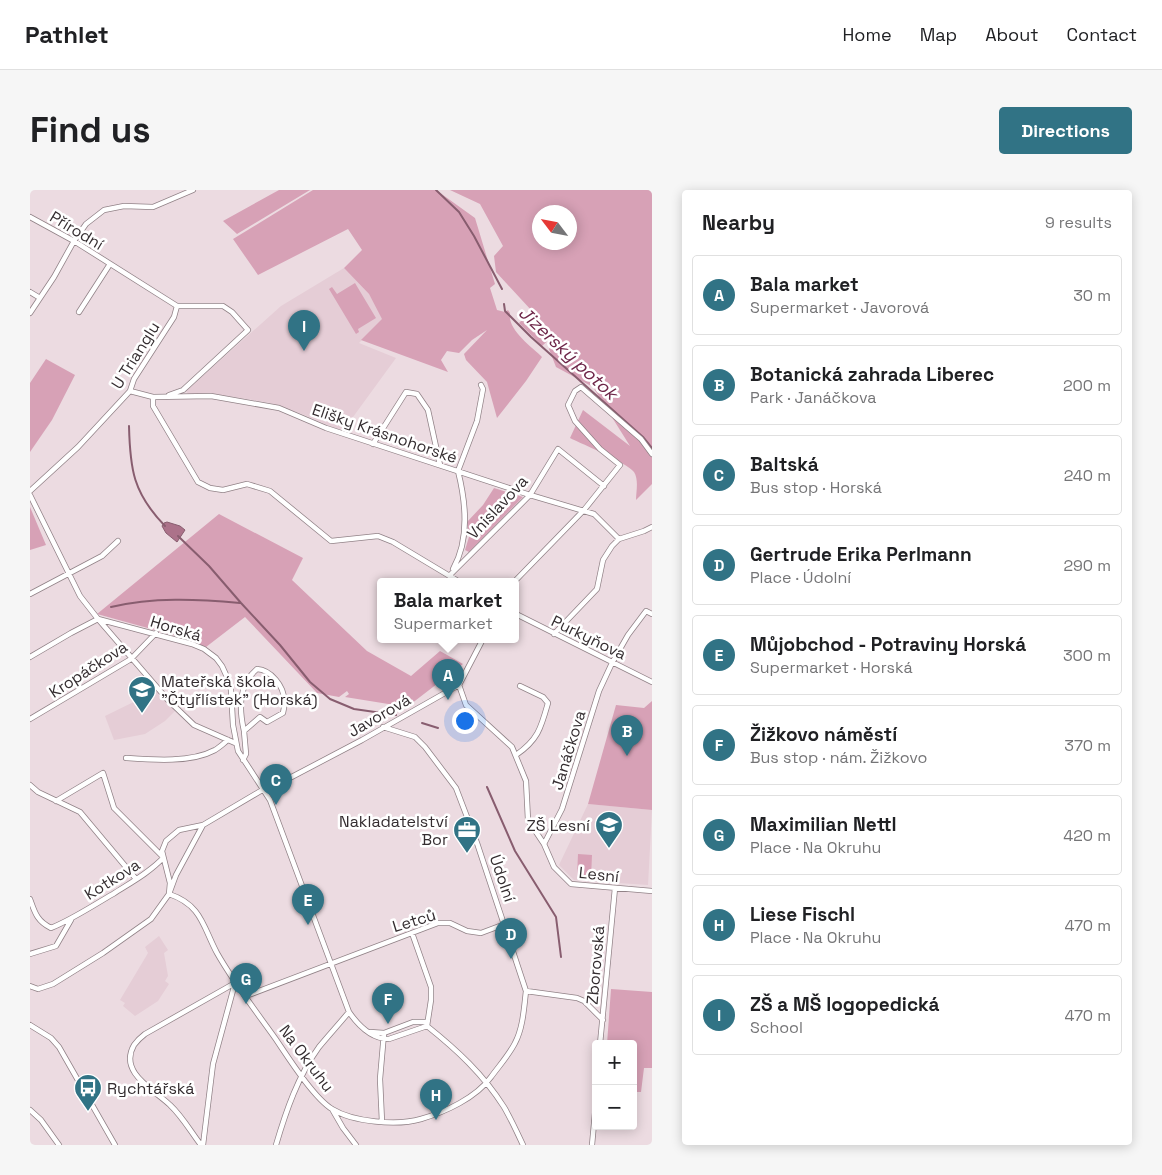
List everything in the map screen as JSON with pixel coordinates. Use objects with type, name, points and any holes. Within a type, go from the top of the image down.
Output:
[{"type":"street","points":[[30,313],[86,224],[104,210],[124,206],[153,207],[193,190]]},
{"type":"street","name":"Přírodní","points":[[30,217],[74,241],[177,306]]},
{"type":"street","name":"Přírodní","points":[[79,312],[110,264]]},
{"type":"street","points":[[30,292],[40,298]]},
{"type":"street","points":[[165,397],[183,390],[248,330],[232,312],[223,306],[177,306]]},
{"type":"street","name":"U Trianglu","points":[[30,491],[78,447],[130,391],[134,379],[174,317],[177,306]]},
{"type":"street","points":[[449,576],[460,557],[465,526],[464,496],[458,471],[477,421],[483,389],[481,385]]},
{"type":"street","points":[[518,578],[584,510],[620,465],[600,449],[575,421],[568,405],[575,391],[582,387],[641,439],[652,454]]},
{"type":"street","name":"Elišky Krásnohorské","points":[[130,391],[153,397],[211,396],[279,408],[326,428],[372,444],[530,495],[584,510],[594,514],[620,539]]},
{"type":"street","points":[[372,444],[406,392],[417,394],[428,410],[440,465]]},
{"type":"street","points":[[153,397],[153,406],[198,482],[210,488],[223,490],[247,484],[270,491],[331,541],[378,536],[393,542],[453,578]]},
{"type":"street","name":"Vnislavova","points":[[449,576],[530,495],[558,449],[604,486]]},
{"type":"street","points":[[30,495],[80,596],[131,659],[168,700],[194,725],[235,743]]},
{"type":"street","points":[[554,634],[597,589],[603,560],[612,546],[620,539],[644,532],[652,527]]},
{"type":"street","points":[[30,594],[102,556],[118,541]]},
{"type":"street","name":"Janáčkova","points":[[544,844],[562,809],[599,691],[612,663],[628,635],[646,611],[652,614]]},
{"type":"street","name":"Purkyňova","points":[[519,616],[652,682]]},
{"type":"street","points":[[30,657],[71,632],[98,619]]},
{"type":"street","name":"Horská","points":[[98,619],[192,644],[204,649],[216,658],[222,666],[231,690],[235,743],[243,760],[265,790],[349,1012]]},
{"type":"street","name":"Kropáčkova","points":[[30,719],[131,659],[156,633]]},
{"type":"street","points":[[459,685],[481,643]]},
{"type":"street","points":[[243,760],[246,754],[241,718],[242,689],[257,669],[263,669],[269,672],[285,698],[283,713],[267,722],[260,718],[244,731]]},
{"type":"street","name":"Javorová","points":[[202,825],[265,790],[334,756],[459,685]]},
{"type":"street","name":"Lesní","points":[[459,685],[466,704],[512,747],[526,781],[528,820],[544,844],[554,867],[571,884],[652,891]]},
{"type":"street","points":[[516,755],[529,746],[541,728],[548,703],[543,697],[520,686]]},
{"type":"street","name":"Údolní","points":[[383,727],[415,736],[456,788],[505,924],[526,991]]},
{"type":"street","points":[[126,758],[159,760],[190,757],[215,750],[228,740]]},
{"type":"street","points":[[56,801],[103,773],[114,808],[163,858],[170,883],[169,894]]},
{"type":"street","points":[[30,785],[38,792],[80,812],[136,880]]},
{"type":"street","points":[[30,986],[38,988],[53,984],[103,953],[151,918],[169,894],[176,875],[202,825]]},
{"type":"street","name":"Kotkova","points":[[30,954],[56,946],[71,920],[155,867],[163,858],[162,851],[166,841],[178,830],[202,825]]},
{"type":"street","name":"Zborovská","points":[[600,1040],[615,888]]},
{"type":"street","name":"Na Okruhu","points":[[169,894],[195,909],[235,983],[302,1076],[332,1109],[350,1116],[382,1122],[412,1122],[439,1114],[461,1103],[487,1082],[515,1043],[523,1018],[526,991]]},
{"type":"street","points":[[30,899],[42,924],[51,928],[71,920]]},
{"type":"street","name":"Letců","points":[[246,996],[331,962],[438,923],[450,923],[467,931],[481,933],[505,924]]},
{"type":"street","points":[[412,933],[431,986],[432,1000],[426,1024]]},
{"type":"street","points":[[202,1145],[213,1064],[235,983]]},
{"type":"street","points":[[202,1145],[171,1106],[133,1072],[131,1059],[134,1046],[145,1034],[235,983]]},
{"type":"street","points":[[526,991],[577,998],[584,1001],[603,1020]]},
{"type":"street","points":[[276,1145],[287,1108],[302,1076],[319,1048],[349,1012],[357,1023],[384,1039],[426,1024]]},
{"type":"street","points":[[368,1031],[384,1032],[412,1022],[426,1024],[456,1049],[487,1082],[505,1108],[523,1145]]},
{"type":"street","points":[[30,1025],[51,1038],[59,1047],[115,1145]]},
{"type":"street","points":[[382,1122],[380,1079],[384,1032]]},
{"type":"street","points":[[332,1109],[356,1145]]},
{"type":"street","points":[[30,1110],[41,1120],[58,1145]]},
{"type":"street","points":[[592,1145],[593,1130]]},
{"type":"shaded area","points":[[279,190],[310,190],[237,234],[223,221]]},
{"type":"shaded area","points":[[313,190],[436,190],[475,218],[495,284],[490,288],[497,310],[505,312],[508,310],[512,326],[516,332],[542,357],[497,418],[487,382],[466,360],[464,354],[487,330],[472,340],[459,353],[447,351],[441,360],[448,372],[361,340],[382,319],[369,294],[344,268],[362,250],[348,229],[258,275],[233,239]]},
{"type":"shaded area","points":[[450,190],[652,190],[652,484],[636,500],[636,475],[630,468],[570,438],[583,410],[630,446],[593,387],[556,367],[549,349],[556,337],[496,272],[494,256],[503,246],[480,204]]},
{"type":"shaded area","points":[[344,268],[369,294],[383,319],[359,343],[396,358],[345,428],[337,429],[271,403],[215,394],[188,394],[186,391],[281,306]]},
{"type":"shaded area","points":[[355,283],[376,318],[358,329],[359,332],[356,334],[329,289],[332,287],[337,294]]},
{"type":"shaded area","points":[[530,312],[553,336],[542,346],[519,323]]},
{"type":"shaded area","points":[[46,359],[75,375],[52,420],[30,452],[30,383]]},
{"type":"shaded area","points":[[494,488],[523,497],[469,552],[465,550],[469,537],[467,522],[483,505]]},
{"type":"shaded area","points":[[30,507],[46,545],[30,550]]},
{"type":"shaded area","points":[[219,514],[303,558],[292,580],[367,651],[411,676],[440,651],[463,664],[407,707],[345,697],[349,694],[347,691],[339,697],[317,693],[245,617],[206,647],[173,635],[97,614]]},
{"type":"shaded area","points":[[167,522],[180,526],[185,530],[177,542],[166,533],[162,526]]},
{"type":"shaded area","name":"Mateřská škola \"Čtyřlístek\" (Horská)","points":[[156,691],[176,710],[165,721],[145,734],[114,740],[105,716]]},
{"type":"shaded area","points":[[652,701],[652,810],[588,804],[616,705],[644,708]]},
{"type":"shaded area","name":"ZŠ Lesní","points":[[588,804],[652,810],[648,885],[574,880],[559,865]]},
{"type":"shaded area","points":[[578,854],[592,855],[591,878],[577,877]]},
{"type":"shaded area","points":[[159,936],[168,950],[164,953],[168,976],[165,981],[169,984],[158,1001],[135,1016],[123,1006],[125,1003],[120,1000],[148,953],[145,947]]},
{"type":"shaded area","points":[[611,989],[652,992],[652,1068],[644,1068],[641,1092],[637,1092],[637,1040],[607,1040]]},
{"type":"waterway","name":"Jizerský potok","points":[[436,190],[459,212],[502,289]]},
{"type":"waterway","name":"Jizerský potok","points":[[504,304],[505,311],[531,337],[643,437],[652,448]]},
{"type":"waterway","points":[[129,426],[132,468],[135,480],[146,502],[165,526]]},
{"type":"waterway","points":[[178,536],[209,566],[280,645],[310,682],[330,699],[354,709],[396,715]]},
{"type":"waterway","points":[[111,607],[159,600],[240,603]]},
{"type":"waterway","points":[[422,723],[438,728]]},
{"type":"waterway","points":[[487,787],[515,851],[556,917],[561,957]]},
{"type":"place","name":"ZŠ a MŠ logopedická","points":[[304,351]]},
{"type":"place","name":"Bala market","points":[[448,700]]},
{"type":"place","name":"Mateřská škola \"Čtyřlístek\" (Horská)","points":[[142,714]]},
{"type":"place","name":"Botanická zahrada Liberec","points":[[627,756]]},
{"type":"place","name":"Baltská","points":[[276,805]]},
{"type":"place","name":"ZŠ Lesní","points":[[609,849]]},
{"type":"place","name":"Nakladatelství Bor","points":[[467,854]]},
{"type":"place","name":"Můjobchod - Potraviny Horská","points":[[308,925]]},
{"type":"place","name":"Gertrude Erika Perlmann","points":[[511,959]]},
{"type":"place","name":"Maximilian Nettl","points":[[246,1004]]},
{"type":"place","name":"Žižkovo náměstí","points":[[388,1024]]},
{"type":"place","name":"Rychtářská","points":[[88,1112]]},
{"type":"place","name":"Liese Fischl","points":[[436,1120]]}]
